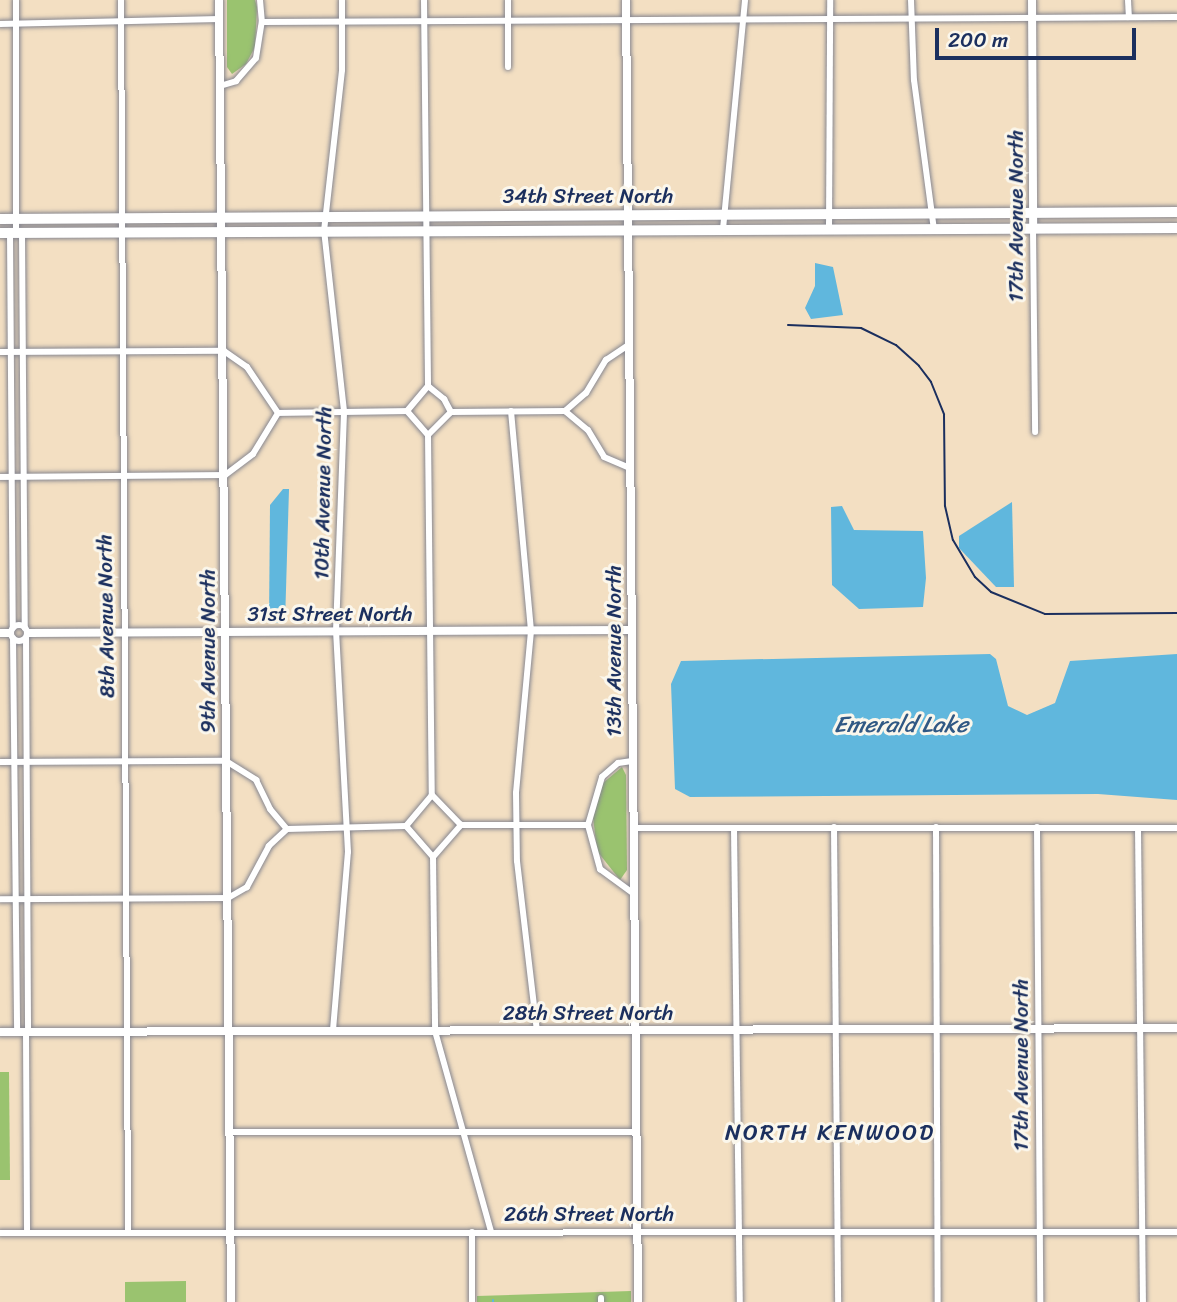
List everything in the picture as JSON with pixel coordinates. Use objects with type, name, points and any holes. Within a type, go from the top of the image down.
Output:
[{"type":"highway","name":"34th Street North","points":[[0,219],[1177,212]]},
{"type":"highway","points":[[526,216],[526,230]]},
{"type":"highway","name":"34th Street North","points":[[12,233],[1177,228]]},
{"type":"street","points":[[16,0],[16,218],[12,233],[13,477],[9,633],[15,762],[16,899],[24,1032]]},
{"type":"street","name":"8th Avenue North","points":[[121,0],[121,476],[128,1233]]},
{"type":"street","name":"9th Avenue North","points":[[219,0],[225,351],[228,898],[226,1031],[231,1132],[231,1302]]},
{"type":"street","points":[[220,86],[236,81],[251,66],[262,22],[260,0]]},
{"type":"street","name":"10th Avenue North","points":[[332,1030],[348,826],[336,631],[344,411],[324,217],[343,21],[342,0]]},
{"type":"street","points":[[407,411],[428,386],[424,0]]},
{"type":"street","points":[[508,0],[508,67]]},
{"type":"street","name":"13th Avenue North","points":[[626,0],[626,230],[638,1302]]},
{"type":"street","points":[[723,229],[746,19],[745,0]]},
{"type":"street","points":[[830,0],[830,229]]},
{"type":"street","points":[[911,0],[910,18],[934,229]]},
{"type":"street","name":"17th Avenue North","points":[[1032,0],[1035,432]]},
{"type":"street","points":[[1128,0],[1129,17]]},
{"type":"street","points":[[262,22],[1177,17]]},
{"type":"street","points":[[0,24],[219,19]]},
{"type":"street","points":[[12,233],[23,352],[27,633],[24,1032],[27,1233]]},
{"type":"street","points":[[565,411],[586,393],[606,360],[628,345]]},
{"type":"street","points":[[0,352],[225,351],[247,367],[278,414]]},
{"type":"street","points":[[428,386],[444,399],[451,412]]},
{"type":"street","points":[[278,414],[407,411],[428,435],[432,795],[406,826]]},
{"type":"street","points":[[510,411],[531,631],[516,825],[521,906],[537,1030]]},
{"type":"street","points":[[451,412],[565,411],[588,430],[604,457],[630,468]]},
{"type":"street","points":[[428,435],[443,425],[451,412]]},
{"type":"street","points":[[0,477],[225,475],[248,460],[278,414]]},
{"type":"street","name":"31st Street North","points":[[27,633],[631,631]]},
{"type":"street","points":[[9,633],[27,633]]},
{"type":"street","points":[[9,633],[27,633]]},
{"type":"street","points":[[0,762],[226,761],[256,780],[270,809],[287,829]]},
{"type":"street","points":[[632,761],[618,763],[601,777],[588,825],[600,869],[634,894]]},
{"type":"street","points":[[432,795],[461,825],[588,825]]},
{"type":"street","points":[[433,857],[461,825]]},
{"type":"street","points":[[0,899],[228,898],[247,887],[269,846],[287,829],[406,826],[433,857],[435,1031],[491,1231]]},
{"type":"street","points":[[834,827],[838,1302]]},
{"type":"street","points":[[936,827],[938,1302]]},
{"type":"street","name":"17th Avenue North","points":[[1037,827],[1040,1302]]},
{"type":"street","points":[[633,828],[1177,828]]},
{"type":"street","points":[[734,828],[740,1302]]},
{"type":"street","points":[[1138,828],[1143,1302]]},
{"type":"street","name":"28th Street North","points":[[0,1032],[1177,1028]]},
{"type":"street","points":[[231,1132],[637,1132]]},
{"type":"street","points":[[472,1232],[472,1302]]},
{"type":"street","name":"26th Street North","points":[[0,1233],[1177,1232]]},
{"type":"green space","points":[[227,0],[255,0],[257,7],[255,47],[246,64],[232,74],[227,67]]},
{"type":"green space","points":[[622,767],[626,775],[627,870],[620,880],[597,851],[593,817],[603,783]]},
{"type":"green space","points":[[0,1072],[9,1072],[10,1180],[0,1180]]},
{"type":"green space","points":[[186,1281],[186,1302],[125,1302],[125,1282]]},
{"type":"green space","points":[[631,1291],[631,1302],[477,1302],[477,1296]]},
{"type":"water","points":[[815,263],[833,267],[843,315],[811,319],[805,308],[815,286]]},
{"type":"water","points":[[283,489],[289,489],[285,623],[269,623],[270,505]]},
{"type":"water","points":[[1012,502],[1014,587],[996,587],[959,548],[959,536]]},
{"type":"water","points":[[842,506],[854,530],[923,531],[926,578],[923,607],[859,609],[832,585],[831,507]]},
{"type":"water","name":"Emerald Lake","points":[[990,654],[996,659],[1008,706],[1027,715],[1055,703],[1070,661],[1177,654],[1177,800],[1098,794],[690,797],[675,789],[671,684],[681,661]]},
{"type":"railway","points":[[788,325],[861,328],[896,345],[919,366],[931,382],[944,415],[945,506],[953,540],[975,577],[991,592],[1045,614],[1177,613]]},
{"type":"district","name":"NORTH KENWOOD","points":[[830,1133]]}]
